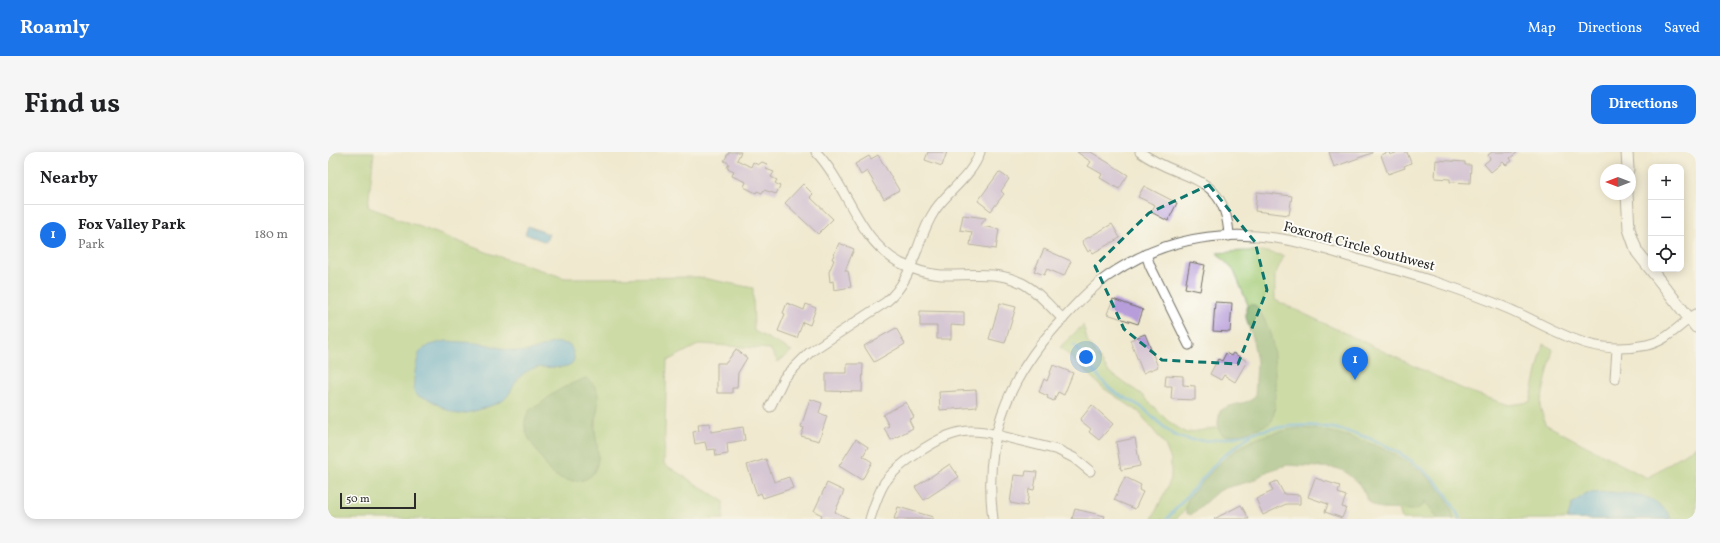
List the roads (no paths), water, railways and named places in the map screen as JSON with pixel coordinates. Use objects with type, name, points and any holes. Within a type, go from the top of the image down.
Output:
[{"type":"street","points":[[816,152],[830,169],[872,239],[890,256],[911,268],[936,275],[986,274],[1015,280],[1035,292],[1063,319]]},
{"type":"street","points":[[770,407],[781,383],[792,370],[819,345],[895,295],[904,283],[934,212],[972,168],[980,152]]},
{"type":"street","points":[[1140,152],[1153,161],[1193,178],[1210,188],[1224,207],[1228,222],[1229,236]]},
{"type":"street","points":[[1627,152],[1628,164]]},
{"type":"street","points":[[1627,200],[1629,229],[1637,252],[1692,316],[1696,327]]},
{"type":"street","name":"Foxcroft Circle Southwest","points":[[993,519],[991,480],[996,435],[1005,405],[1020,373],[1042,342],[1095,287],[1108,276],[1146,254],[1179,242],[1197,238],[1229,236],[1265,237],[1295,242],[1394,269],[1486,300],[1581,343],[1600,347],[1617,349],[1647,346],[1658,342],[1677,329],[1692,316]]},
{"type":"street","points":[[1146,254],[1150,266],[1189,345]]},
{"type":"street","points":[[1615,379],[1617,349]]},
{"type":"street","points":[[870,519],[881,490],[894,472],[938,440],[955,433],[976,431],[1058,450],[1074,458],[1090,471]]},
{"type":"water","points":[[528,226],[549,234],[546,242],[525,234]]},
{"type":"water","points":[[446,341],[478,343],[512,351],[524,352],[535,350],[553,343],[563,343],[570,345],[574,354],[574,361],[570,365],[564,367],[542,367],[530,370],[516,381],[508,395],[502,401],[467,413],[458,414],[447,410],[428,399],[418,396],[414,390],[415,372],[420,351],[430,345]]},
{"type":"water","points":[[1610,492],[1635,494],[1648,498],[1663,507],[1671,519],[1567,519],[1572,504],[1586,493]]},
{"type":"waterway","points":[[1074,345],[1098,376],[1109,387],[1137,404],[1166,429],[1179,437],[1202,441],[1215,440],[1275,428],[1296,426],[1317,426],[1358,434],[1397,452],[1436,481],[1451,502],[1460,519]]},
{"type":"waterway","points":[[1167,519],[1220,459],[1251,435]]},
{"type":"place","name":"Fox Valley Park","points":[[1355,380]]}]
